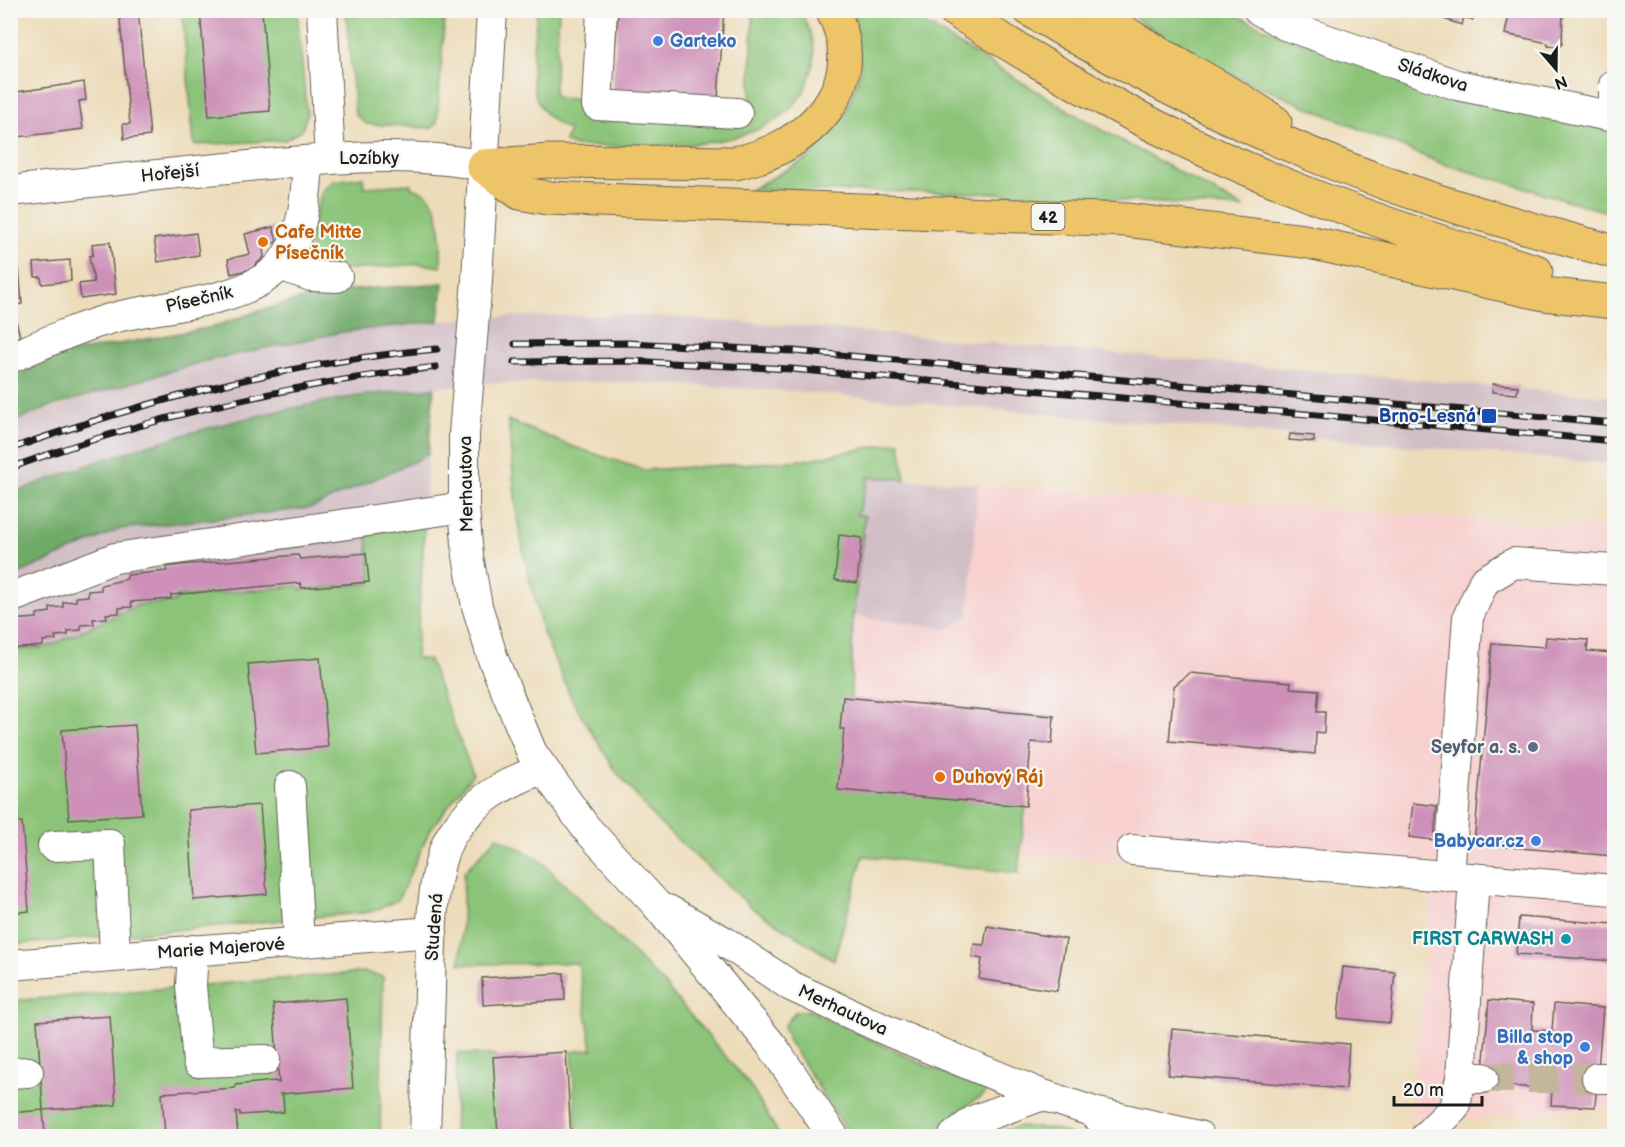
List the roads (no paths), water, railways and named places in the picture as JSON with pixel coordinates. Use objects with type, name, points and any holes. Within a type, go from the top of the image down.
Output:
[{"type":"highway","points":[[483,166],[549,161],[735,163],[757,159],[777,150],[811,126],[823,114],[836,94],[844,58],[840,29],[832,10]]},
{"type":"highway","points":[[954,10],[1032,59],[1219,157],[1427,239],[1614,292]]},
{"type":"highway","points":[[1030,10],[1153,80],[1227,117],[1336,164],[1433,199],[1614,252]]},
{"type":"highway","points":[[1092,10],[1153,52],[1238,96],[1336,164]]},
{"type":"highway","name":"42","points":[[483,166],[520,193],[547,198],[1126,220],[1226,230],[1304,241],[1544,294],[1614,302]]},
{"type":"street","name":"Lozíbky","points":[[322,10],[319,160],[431,159],[483,166]]},
{"type":"street","name":"Merhautova","points":[[492,10],[477,280],[464,434],[464,507],[468,556],[477,606],[497,669],[532,753],[542,769],[585,828],[654,903],[773,1047],[833,1137]]},
{"type":"street","points":[[602,10],[597,105],[736,113]]},
{"type":"street","name":"Sládkova","points":[[1259,10],[1285,25],[1457,85],[1614,117]]},
{"type":"street","points":[[1614,85],[1614,117]]},
{"type":"street","name":"Hořejší","points":[[10,191],[177,172],[319,160]]},
{"type":"street","name":"Písečník","points":[[10,358],[102,321],[244,289],[263,279],[280,265],[287,255],[300,226],[319,160]]},
{"type":"street","points":[[280,265],[311,276],[337,277]]},
{"type":"street","points":[[10,598],[115,558],[464,507]]},
{"type":"street","points":[[1426,1137],[1454,1107],[1472,1078],[1462,877],[1468,616],[1484,580],[1514,563],[1614,570]]},
{"type":"street","name":"Studená","points":[[425,1137],[432,932],[439,869],[451,836],[478,803],[505,783],[542,769]]},
{"type":"street","points":[[290,786],[299,942]]},
{"type":"street","points":[[53,846],[110,844],[115,956]]},
{"type":"street","points":[[1132,850],[1614,890]]},
{"type":"street","name":"Merhautova","points":[[654,903],[725,942],[791,986],[890,1032],[1043,1095],[1091,1111],[1199,1137]]},
{"type":"street","name":"Marie Majerové","points":[[10,964],[432,932]]},
{"type":"street","points":[[193,950],[192,986],[198,1062],[265,1060]]},
{"type":"street","points":[[954,1137],[975,1120],[1043,1095]]},
{"type":"street","points":[[1091,1111],[1120,1137]]},
{"type":"tunnel","points":[[1483,1078],[1597,1078]]},
{"type":"railway","points":[[515,344],[628,343],[793,351],[1614,423]]},
{"type":"railway","points":[[10,449],[167,399],[274,373],[382,355],[437,349]]},
{"type":"railway","points":[[514,362],[628,361],[791,369],[1614,441]]},
{"type":"railway","points":[[10,468],[115,433],[220,405],[327,383],[436,367]]},
{"type":"place","name":"Garteko","points":[[658,41]]},
{"type":"place","name":"Cafe Mitte Písečník","points":[[263,242]]},
{"type":"place","name":"Brno-Lesná","points":[[1489,416]]},
{"type":"place","name":"Seyfor a. s.","points":[[1533,747]]},
{"type":"place","name":"Duhový Ráj","points":[[940,777]]},
{"type":"place","name":"Babycar.cz","points":[[1536,841]]},
{"type":"place","name":"FIRST CARWASH","points":[[1566,939]]},
{"type":"place","name":"Billa stop & shop","points":[[1585,1047]]}]
